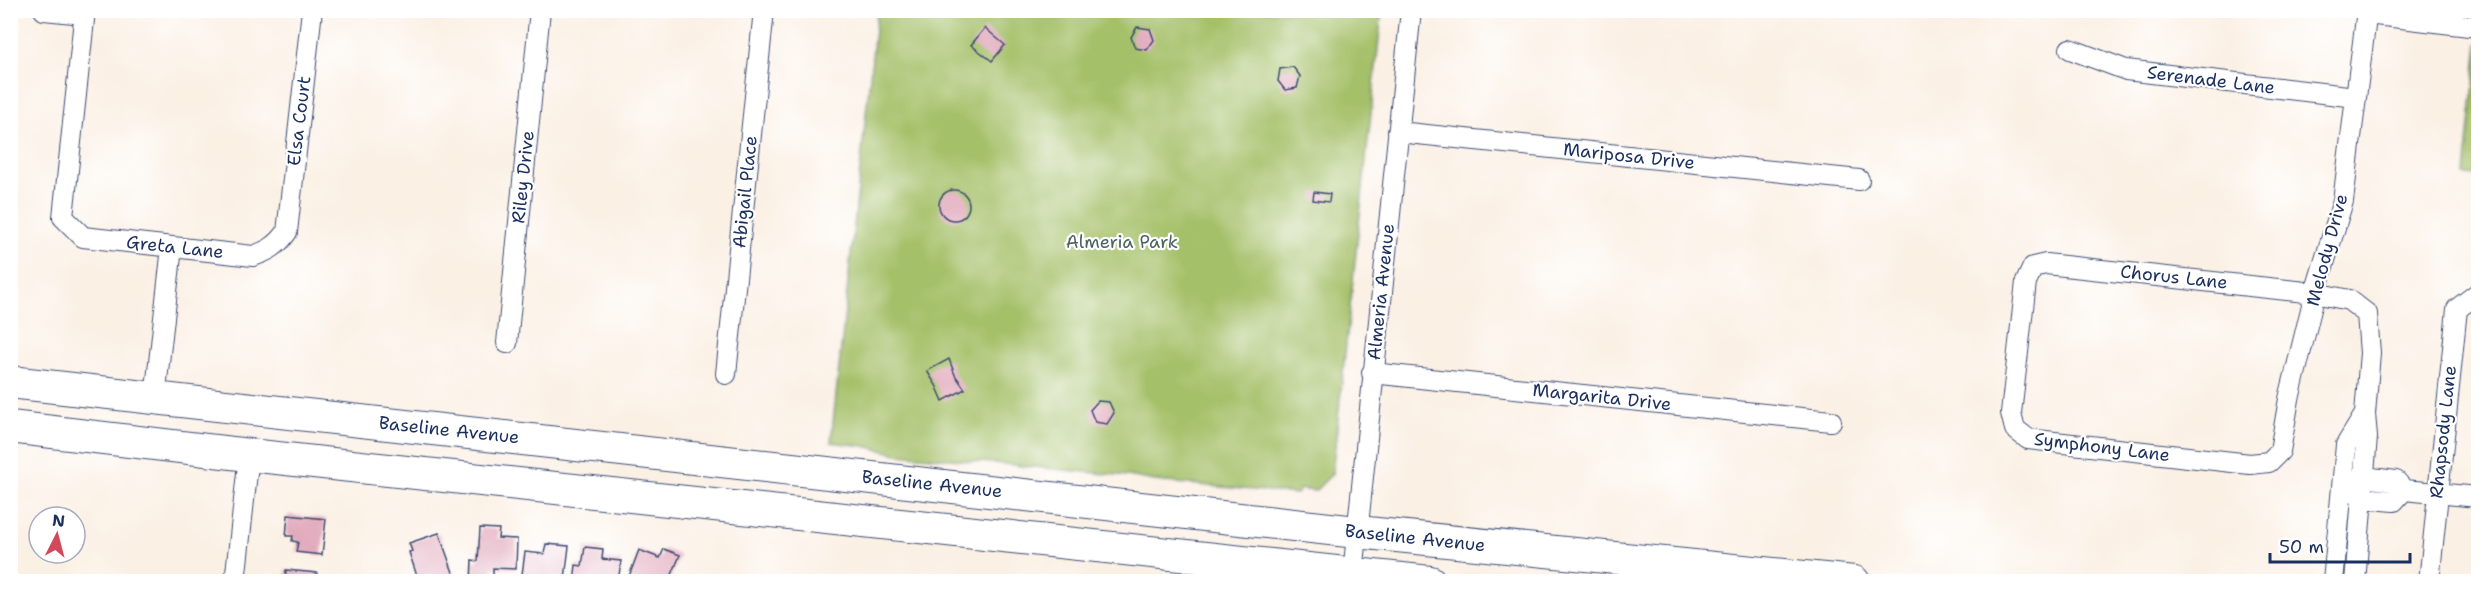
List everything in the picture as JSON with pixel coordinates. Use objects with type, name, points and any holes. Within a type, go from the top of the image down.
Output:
[{"type":"main road","name":"Baseline Avenue","points":[[10,382],[1357,532],[1854,582]]},
{"type":"main road","points":[[10,427],[249,455],[1430,582]]},
{"type":"street","points":[[44,10],[85,12]]},
{"type":"street","name":"Elsa Court","points":[[287,232],[312,10]]},
{"type":"street","name":"Riley Drive","points":[[507,343],[540,10]]},
{"type":"street","name":"Abigail Place","points":[[726,374],[764,10]]},
{"type":"street","name":"Almeria Avenue","points":[[1353,574],[1411,10]]},
{"type":"street","name":"Greta Lane","points":[[85,12],[63,217],[83,237],[253,256],[279,244],[287,232]]},
{"type":"street","points":[[2367,12],[2478,27]]},
{"type":"street","name":"Melody Drive","points":[[2280,451],[2289,399],[2315,293],[2343,201],[2367,12]]},
{"type":"street","name":"Serenade Lane","points":[[2070,49],[2126,70],[2356,97]]},
{"type":"street","name":"Mariposa Drive","points":[[1398,132],[1859,180]]},
{"type":"street","points":[[155,398],[172,247]]},
{"type":"street","name":"Chorus Lane","points":[[2033,267],[2046,264],[2315,293],[2349,300],[2367,314],[2370,353],[2365,414]]},
{"type":"street","name":"Symphony Lane","points":[[2033,267],[2026,282],[2010,413],[2015,429],[2028,439],[2250,464],[2269,462],[2280,451]]},
{"type":"street","name":"Rhapsody Lane","points":[[2429,582],[2436,492],[2457,309],[2478,293]]},
{"type":"street","name":"Margarita Drive","points":[[1372,373],[1831,421]]},
{"type":"street","points":[[2355,582],[2367,437],[2365,414]]},
{"type":"street","points":[[2333,582],[2346,444],[2365,414]]},
{"type":"street","points":[[235,582],[249,455]]},
{"type":"street","points":[[2342,485],[2364,477],[2396,481],[2404,490],[2478,497]]},
{"type":"street","points":[[2342,485],[2363,498],[2394,501],[2404,490]]},
{"type":"green space","name":"Almeria Park","points":[[877,11],[1382,11],[1332,474],[1315,491],[1300,489],[1297,494],[1155,481],[1128,476],[898,454],[864,446],[831,442]]},
{"type":"green space","points":[[2478,43],[2478,176],[2465,175]]},
{"type":"building","points":[[1137,27],[1150,29],[1154,40],[1147,50],[1135,48],[1131,37]]},
{"type":"building","points":[[985,28],[1005,45],[992,61],[971,45]]},
{"type":"building","points":[[1293,67],[1300,76],[1297,88],[1285,90],[1278,81],[1280,69]]},
{"type":"building","points":[[954,190],[965,194],[969,205],[965,216],[954,220],[943,216],[939,205],[943,194]]},
{"type":"building","points":[[1314,192],[1330,194],[1329,202],[1313,200]]},
{"type":"building","points":[[949,359],[955,375],[965,389],[943,401],[927,371]]},
{"type":"building","points":[[1098,401],[1109,402],[1114,413],[1107,424],[1095,422],[1090,410]]},
{"type":"building","points":[[288,515],[326,519],[322,555],[296,552],[298,542],[292,541],[293,536],[286,536]]},
{"type":"building","points":[[480,528],[499,529],[498,538],[517,539],[516,569],[493,568],[493,582],[471,582],[472,560],[478,561]]},
{"type":"building","points":[[439,533],[456,581],[454,582],[431,582],[429,575],[418,579],[409,552],[412,551],[409,543]]},
{"type":"building","points":[[546,544],[569,546],[565,579],[571,582],[521,582],[525,552],[544,554]]},
{"type":"building","points":[[585,547],[603,549],[602,559],[621,561],[618,582],[574,582],[576,565],[582,566]]},
{"type":"building","points":[[664,549],[680,555],[669,582],[636,582],[628,579],[639,550],[660,558]]},
{"type":"building","points":[[286,570],[317,573],[316,582],[285,582]]}]
